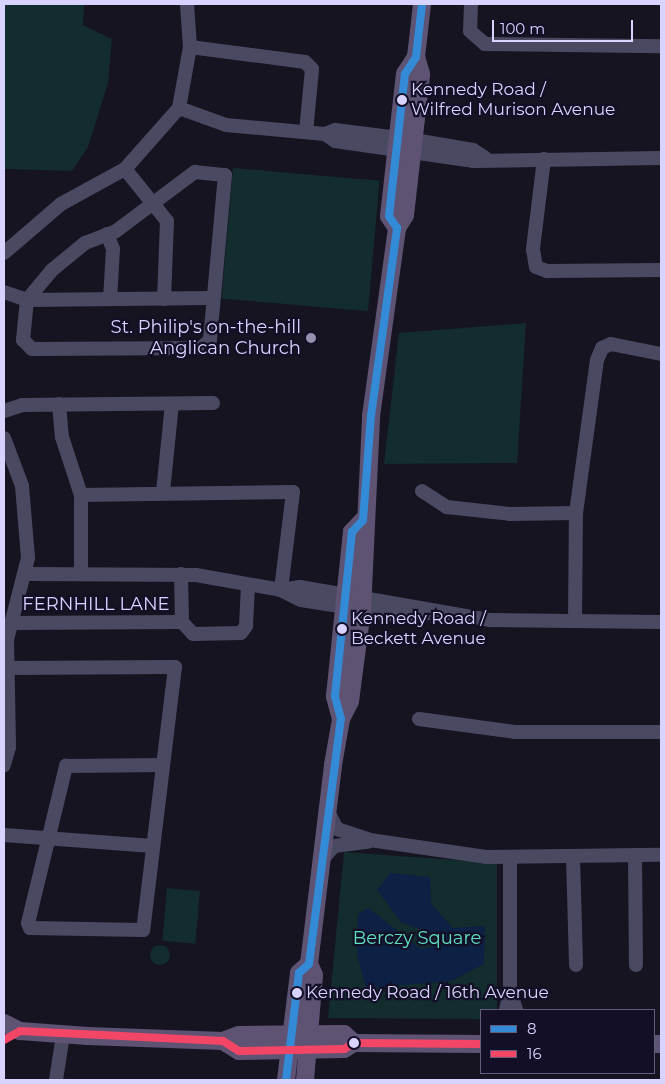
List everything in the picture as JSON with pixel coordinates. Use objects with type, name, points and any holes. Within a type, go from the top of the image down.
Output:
[{"type":"main road","points":[[305,1080],[314,975],[309,964],[327,810],[341,719],[335,696],[354,602],[352,532],[363,520],[371,416],[397,228],[389,216],[421,74],[416,57],[422,4]]},
{"type":"main road","points":[[286,1080],[299,973],[309,964]]},
{"type":"main road","points":[[4,1023],[20,1031],[63,1035],[224,1041],[239,1051],[290,1042],[308,1042],[344,1049],[354,1043],[480,1044]]},
{"type":"main road","points":[[4,1040],[20,1031]]},
{"type":"street","points":[[4,253],[61,204],[124,169],[179,108],[190,47],[187,4]]},
{"type":"street","points":[[471,4],[470,30],[485,44],[661,46]]},
{"type":"street","points":[[190,47],[305,62],[312,69],[306,132]]},
{"type":"street","points":[[179,108],[226,125],[324,134],[334,130],[473,161],[484,157],[544,160],[661,158]]},
{"type":"street","points":[[544,160],[533,249],[536,267],[547,272],[661,270]]},
{"type":"street","points":[[124,169],[151,206],[167,221],[164,298]]},
{"type":"street","points":[[195,172],[225,175],[210,340],[201,348],[32,349],[23,340],[27,300],[52,270],[85,243],[107,234],[151,206],[195,172]]},
{"type":"street","points":[[107,234],[113,249],[110,299]]},
{"type":"street","points":[[4,292],[27,300],[213,298]]},
{"type":"street","points":[[575,621],[576,513],[602,348],[623,346],[661,354]]},
{"type":"street","points":[[4,411],[59,404],[213,403]]},
{"type":"street","points":[[59,404],[62,437],[80,495],[81,574]]},
{"type":"street","points":[[163,492],[172,404]]},
{"type":"street","points":[[4,438],[18,473],[27,514],[27,574],[11,623],[7,668],[9,747],[4,765]]},
{"type":"street","points":[[422,491],[447,507],[510,514],[576,513]]},
{"type":"street","points":[[80,495],[163,492],[293,492],[281,590]]},
{"type":"street","points":[[27,574],[182,574],[281,590],[300,587],[408,617],[432,612],[490,620],[575,621],[658,618]]},
{"type":"street","name":"FERNHILL LANE","points":[[182,574],[182,622],[193,634],[241,633],[246,626],[248,584]]},
{"type":"street","name":"FERNHILL LANE","points":[[11,623],[182,622]]},
{"type":"street","points":[[7,668],[176,667],[143,930],[30,928],[28,923],[47,838],[66,766],[163,765]]},
{"type":"street","points":[[419,719],[515,732],[661,732]]},
{"type":"street","points":[[327,810],[337,829],[370,840],[510,859],[661,855]]},
{"type":"street","points":[[4,835],[153,846]]},
{"type":"street","points":[[321,861],[334,846],[370,840]]},
{"type":"street","points":[[635,855],[636,965]]},
{"type":"street","points":[[573,856],[576,965]]},
{"type":"street","points":[[506,1009],[510,991],[510,859]]},
{"type":"street","points":[[510,991],[516,1009]]},
{"type":"street","points":[[56,1080],[63,1035]]},
{"type":"green space","points":[[4,4],[84,4],[83,25],[112,39],[108,83],[88,147],[72,171],[4,169]]},
{"type":"green space","points":[[233,168],[379,181],[368,311],[222,299]]},
{"type":"green space","points":[[526,323],[517,463],[384,464],[399,333]]},
{"type":"green space","name":"Berczy Square","points":[[344,852],[497,863],[497,1009],[480,1009],[480,1019],[328,1018]]},
{"type":"green space","points":[[167,888],[200,891],[195,944],[162,941]]},
{"type":"green space","points":[[156,945],[164,945],[170,951],[170,959],[164,965],[156,965],[150,959],[150,951]]},
{"type":"water","points":[[390,873],[430,877],[431,904],[453,928],[485,926],[484,964],[451,981],[366,988],[357,955],[358,914],[368,908],[421,949],[442,945],[435,935],[401,922],[377,890]]},
{"type":"transit line","name":"8","points":[[286,1080],[299,973],[309,964],[341,719],[335,696],[352,532],[363,520],[371,416],[397,228],[389,216],[405,74],[416,57],[422,4]]},
{"type":"transit line","name":"16","points":[[4,1040],[20,1031],[223,1041],[239,1051],[344,1049],[354,1043],[480,1044]]},
{"type":"place","name":"Kennedy Road / Wilfred Murison Avenue","points":[[402,100]]},
{"type":"place","name":"St. Philip's on-the-hill Anglican Church","points":[[311,338]]},
{"type":"place","name":"Kennedy Road / Beckett Avenue","points":[[342,629]]},
{"type":"place","name":"Kennedy Road / 16th Avenue","points":[[297,993]]}]
